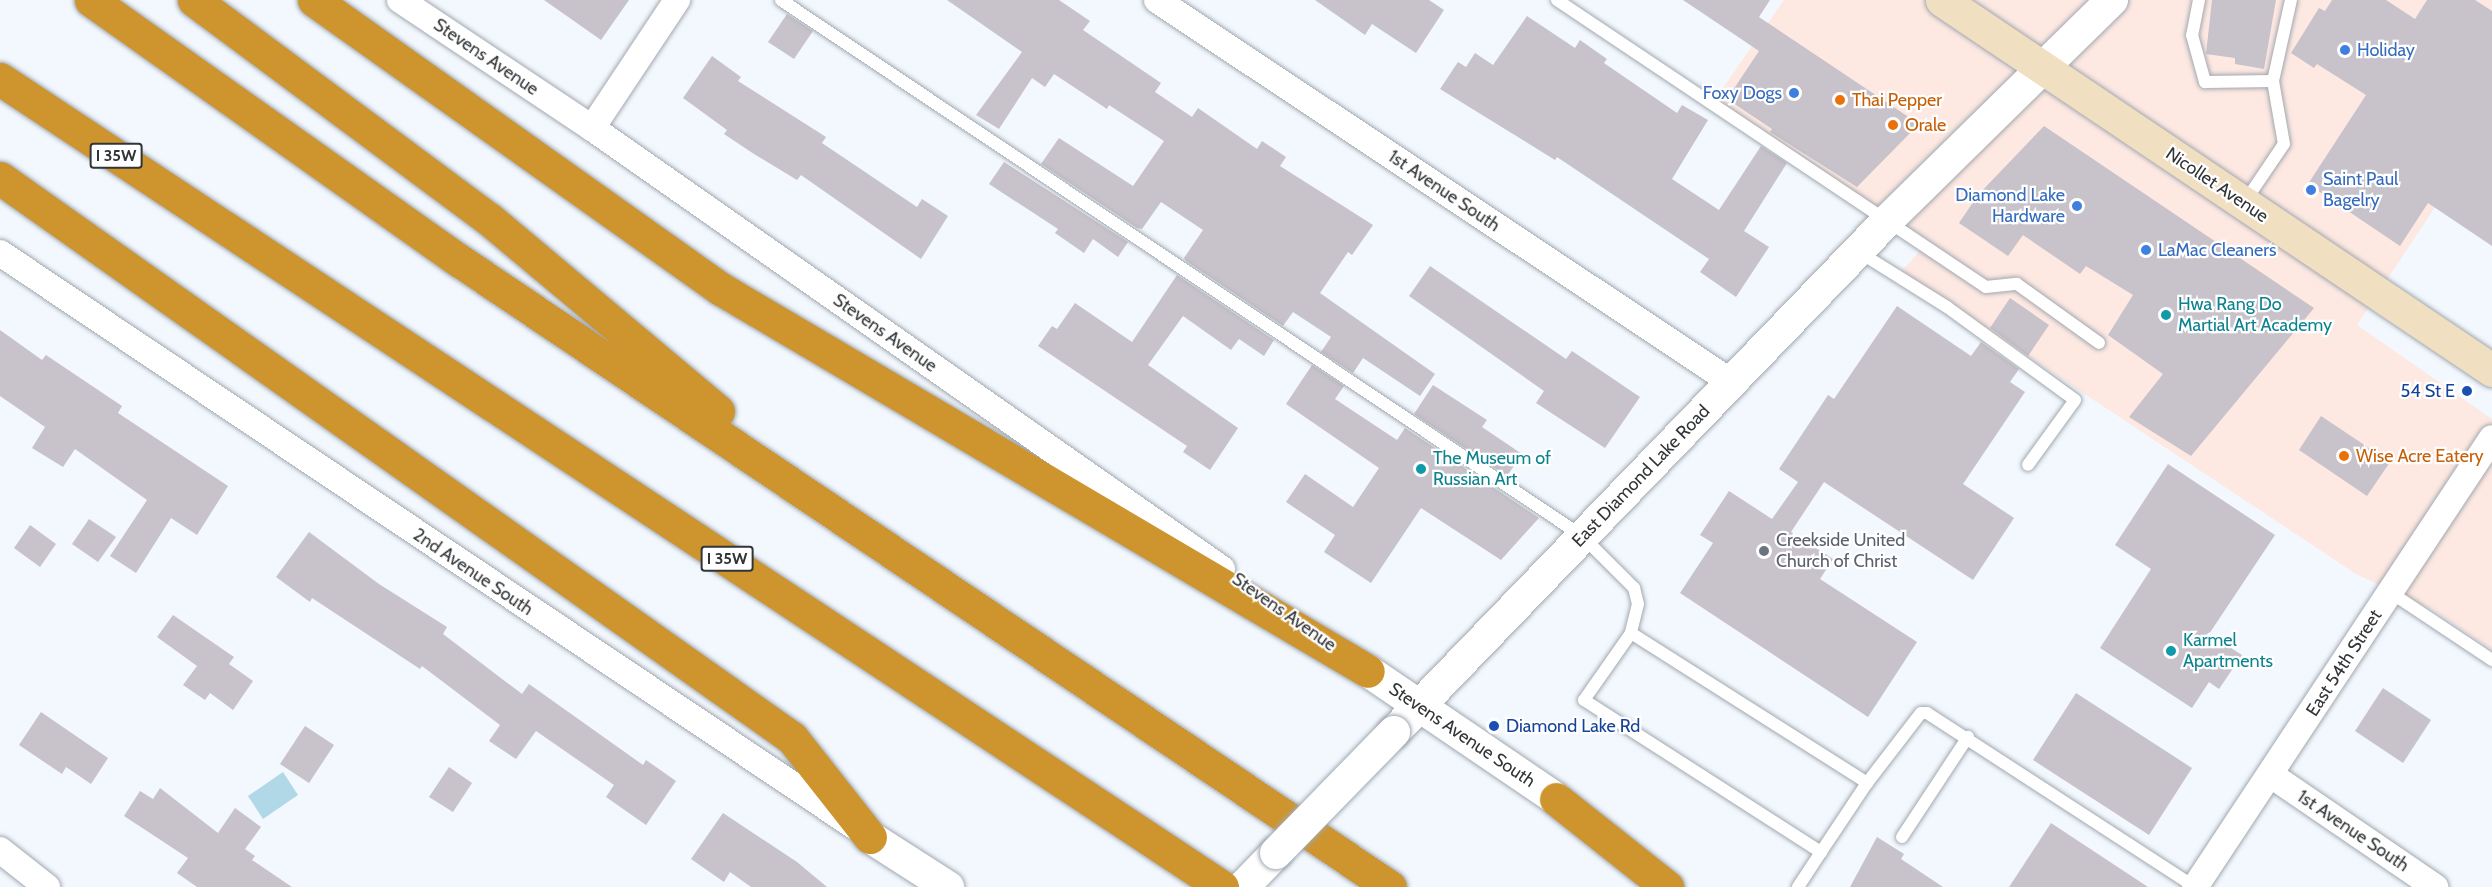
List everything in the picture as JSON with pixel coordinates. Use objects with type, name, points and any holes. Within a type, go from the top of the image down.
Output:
[{"type":"highway","points":[[91,0],[460,261],[841,515],[1390,887]]},
{"type":"highway","points":[[194,0],[489,219],[841,515]]},
{"type":"highway","points":[[314,0],[721,289],[1368,671]]},
{"type":"highway","name":"I 35W","points":[[0,79],[1222,887]]},
{"type":"highway","points":[[0,178],[792,738],[870,837]]},
{"type":"highway","points":[[1556,799],[1667,887]]},
{"type":"main road","name":"Nicollet Avenue","points":[[1942,0],[2492,370]]},
{"type":"street","name":"Stevens Avenue","points":[[400,0],[592,128],[1368,671]]},
{"type":"street","points":[[592,128],[677,0]]},
{"type":"street","name":"1st Avenue South","points":[[1157,0],[1731,382]]},
{"type":"street","name":"East Diamond Lake Road","points":[[1243,887],[1886,222],[2112,0]]},
{"type":"street","name":"2nd Avenue South","points":[[0,254],[948,887]]},
{"type":"street","name":"East 54th Street","points":[[2195,887],[2492,438]]},
{"type":"street","name":"Stevens Avenue South","points":[[1368,671],[1556,799]]},
{"type":"street","name":"1st Avenue South","points":[[2271,775],[2435,887]]},
{"type":"street","points":[[1556,799],[1686,887]]},
{"type":"street","points":[[0,850],[47,887]]},
{"type":"lane","points":[[781,0],[1582,536],[1634,588],[1638,604],[1631,633],[1584,700],[1821,852]]},
{"type":"lane","points":[[1557,0],[1886,222],[1986,286],[2017,284],[2099,343]]},
{"type":"lane","points":[[2199,0],[2192,35],[2205,81],[2272,81]]},
{"type":"lane","points":[[2244,204],[2284,144],[2272,81],[2291,0]]},
{"type":"lane","points":[[1858,251],[1947,307],[2075,400],[2028,465]]},
{"type":"lane","points":[[2390,592],[2492,660]]},
{"type":"lane","points":[[1631,633],[1867,783]]},
{"type":"lane","points":[[1798,887],[1867,783],[1921,713],[1935,715],[2195,887]]},
{"type":"lane","points":[[1902,837],[1968,737]]},
{"type":"shaded area","points":[[1784,0],[2492,0],[2492,121],[2357,325],[2492,419],[2492,650],[2431,609],[2356,574],[1901,272],[1926,244],[1716,98]]},
{"type":"water","points":[[283,772],[298,795],[263,819],[248,796]]},
{"type":"building","points":[[544,0],[629,0],[601,40]]},
{"type":"building","points":[[947,0],[1059,0],[1090,21],[1083,30],[1161,83],[1155,92],[1192,117],[1198,108],[1257,149],[1262,141],[1286,157],[1280,166],[1373,225],[1352,255],[1348,252],[1320,293],[1435,374],[1420,396],[1363,358],[1353,373],[1321,352],[1331,337],[1293,312],[1283,326],[1186,261],[1184,258],[1203,230],[1161,202],[1142,229],[1137,228],[1041,164],[1059,138],[1133,186],[1164,141],[1109,105],[1107,109],[1054,74],[1045,87],[1032,78],[999,129],[976,115],[1022,52]]},
{"type":"building","points":[[1315,0],[1429,0],[1444,10],[1416,53],[1372,24],[1365,35]]},
{"type":"building","points":[[1683,0],[1770,0],[1759,17],[1919,124],[1857,187],[1770,132],[1772,129],[1727,99],[1759,51]]},
{"type":"building","points":[[2212,0],[2276,0],[2264,69],[2235,64],[2235,58],[2206,54]]},
{"type":"building","points":[[2332,0],[2386,0],[2415,19],[2427,0],[2475,0],[2492,11],[2492,246],[2428,203],[2400,246],[2308,184],[2366,95],[2317,64],[2314,68],[2291,53],[2319,8],[2325,11]]},
{"type":"building","points":[[787,14],[813,31],[794,59],[768,42]]},
{"type":"building","points":[[1527,16],[1575,48],[1580,40],[1607,59],[1604,63],[1677,113],[1682,105],[1708,120],[1672,179],[1719,210],[1761,146],[1787,163],[1744,231],[1769,247],[1736,297],[1700,272],[1709,259],[1557,157],[1555,160],[1440,89],[1458,62],[1466,67],[1475,53],[1493,65]]},
{"type":"building","points":[[712,56],[741,77],[738,81],[826,137],[822,143],[917,207],[922,199],[948,216],[921,259],[801,175],[797,180],[724,134],[727,130],[683,98]]},
{"type":"building","points":[[2044,126],[2314,308],[2191,456],[2129,417],[2163,374],[2108,335],[2133,295],[2086,266],[2080,274],[2023,235],[2008,256],[1959,223],[1978,195]]},
{"type":"building","points":[[1004,162],[1128,242],[1118,257],[1093,239],[1084,253],[1055,233],[1058,229],[989,184]]},
{"type":"building","points":[[1430,266],[1566,359],[1572,351],[1640,397],[1605,448],[1536,403],[1544,391],[1409,296]]},
{"type":"building","points":[[1177,275],[1274,340],[1264,356],[1239,339],[1231,350],[1183,316],[1148,365],[1238,428],[1210,470],[1183,452],[1187,446],[1038,346],[1052,326],[1057,329],[1075,303],[1132,342]]},
{"type":"building","points":[[2010,298],[2049,325],[2028,356],[1990,328]]},
{"type":"building","name":"Creekside United Church of Christ","points":[[1897,306],[1971,356],[1981,342],[2019,369],[2010,382],[2025,392],[1963,484],[2014,518],[1973,580],[1824,482],[1791,532],[1833,559],[1820,579],[1917,642],[1868,717],[1680,593],[1713,543],[1700,535],[1729,491],[1772,519],[1798,482],[1779,469],[1828,395],[1834,399]]},
{"type":"building","points":[[0,330],[42,360],[46,355],[122,406],[118,413],[228,486],[197,535],[171,518],[136,573],[110,556],[147,500],[75,449],[63,467],[32,448],[45,427],[0,396]]},
{"type":"building","name":"The Museum of Russian Art","points":[[1312,365],[1344,386],[1335,399],[1397,440],[1405,428],[1539,518],[1501,560],[1421,508],[1371,583],[1324,552],[1335,535],[1286,502],[1305,474],[1353,507],[1379,468],[1286,404]]},
{"type":"building","points":[[1433,385],[1487,420],[1482,427],[1522,454],[1507,476],[1414,414]]},
{"type":"building","name":"Wise Acre Eatery","points":[[2321,416],[2390,462],[2367,496],[2299,450]]},
{"type":"building","points":[[2168,464],[2275,535],[2209,634],[2242,655],[2219,689],[2209,682],[2192,708],[2100,648],[2151,569],[2115,545]]},
{"type":"building","points":[[89,519],[116,537],[98,562],[72,544]]},
{"type":"building","points":[[30,525],[56,544],[40,567],[14,548]]},
{"type":"building","points":[[309,532],[379,584],[447,627],[443,634],[522,694],[529,684],[643,765],[646,760],[676,781],[646,825],[606,797],[614,785],[536,731],[516,759],[489,741],[500,725],[422,666],[420,669],[312,598],[310,602],[276,577]]},
{"type":"building","points":[[173,615],[234,657],[229,664],[253,681],[233,710],[210,693],[205,700],[183,685],[197,666],[157,637]]},
{"type":"building","points":[[2383,688],[2431,720],[2403,763],[2355,731]]},
{"type":"building","points":[[2076,693],[2192,768],[2149,835],[2033,760]]},
{"type":"building","points":[[41,712],[108,758],[91,784],[66,767],[62,774],[19,745]]},
{"type":"building","points":[[305,726],[334,745],[309,783],[280,764]]},
{"type":"building","points":[[449,767],[472,783],[453,812],[429,797]]},
{"type":"building","points":[[160,788],[218,833],[235,808],[261,827],[245,849],[255,856],[252,860],[292,887],[197,887],[177,873],[188,858],[124,816],[140,791],[153,799]]},
{"type":"building","points":[[723,813],[797,862],[827,887],[751,887],[730,872],[724,882],[691,859]]},
{"type":"building","points":[[2051,823],[2148,887],[2009,887]]},
{"type":"building","points":[[1877,837],[1904,854],[1901,859],[1943,887],[1850,887]]},
{"type":"place","name":"Holiday","points":[[2345,50]]},
{"type":"place","name":"Foxy Dogs","points":[[1794,93]]},
{"type":"place","name":"Thai Pepper","points":[[1840,100]]},
{"type":"place","name":"Orale","points":[[1893,125]]},
{"type":"place","name":"Saint Paul Bagelry","points":[[2311,190]]},
{"type":"place","name":"Diamond Lake Hardware","points":[[2077,206]]},
{"type":"place","name":"LaMac Cleaners","points":[[2146,250]]},
{"type":"place","name":"Hwa Rang Do Martial Art Academy","points":[[2166,315]]},
{"type":"place","name":"54 St E","points":[[2467,391]]},
{"type":"place","name":"Wise Acre Eatery","points":[[2344,456]]},
{"type":"place","name":"The Museum of Russian Art","points":[[1421,469]]},
{"type":"place","name":"Creekside United Church of Christ","points":[[1764,551]]},
{"type":"place","name":"Karmel Apartments","points":[[2171,651]]},
{"type":"place","name":"Diamond Lake Rd","points":[[1494,726]]}]
